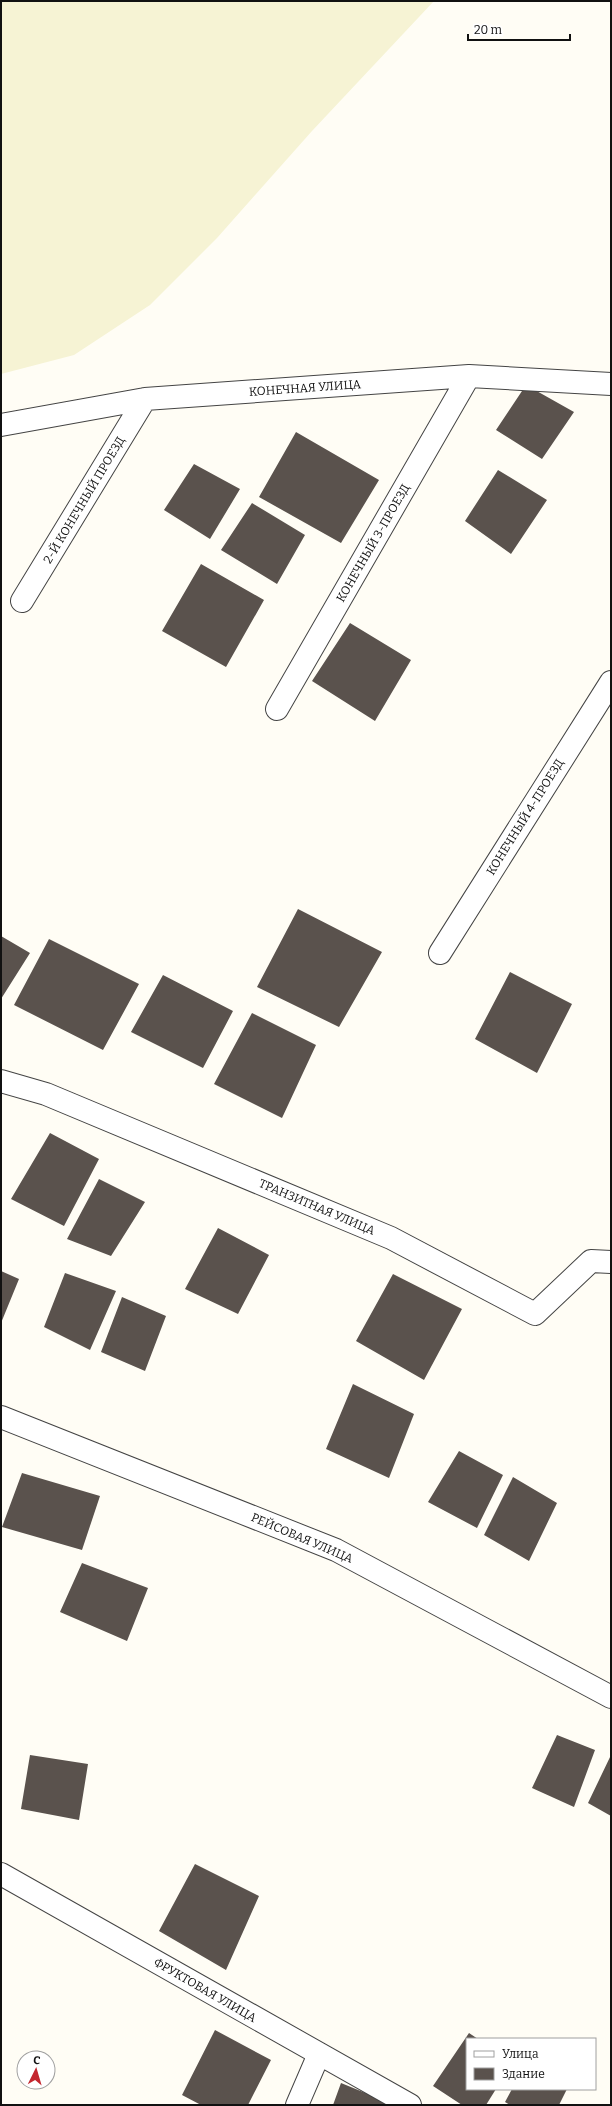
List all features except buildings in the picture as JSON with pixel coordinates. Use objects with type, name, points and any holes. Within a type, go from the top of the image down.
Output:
[{"type":"street","name":"КОНЕЧНАЯ УЛИЦА","points":[[1,425],[145,399],[469,376],[611,384]]},
{"type":"street","name":"КОНЕЧНЫЙ 3-ПРОЕЗД","points":[[276,709],[469,376]]},
{"type":"street","name":"2-Й КОНЕЧНЫЙ ПРОЕЗД","points":[[22,601],[145,399]]},
{"type":"street","name":"КОНЕЧНЫЙ 4-ПРОЕЗД","points":[[440,953],[611,682]]},
{"type":"street","name":"ТРАНЗИТНАЯ УЛИЦА","points":[[1,1081],[46,1094],[391,1238],[535,1314],[591,1261],[611,1262]]},
{"type":"street","name":"РЕЙСОВАЯ УЛИЦА","points":[[1,1417],[336,1550],[611,1698]]},
{"type":"street","name":"ФРУКТОВАЯ УЛИЦА","points":[[1,1874],[410,2105]]},
{"type":"street","points":[[297,2105],[318,2054]]},
{"type":"shaded area","points":[[1,1],[434,1],[312,131],[217,238],[150,305],[74,355],[1,374]]}]
